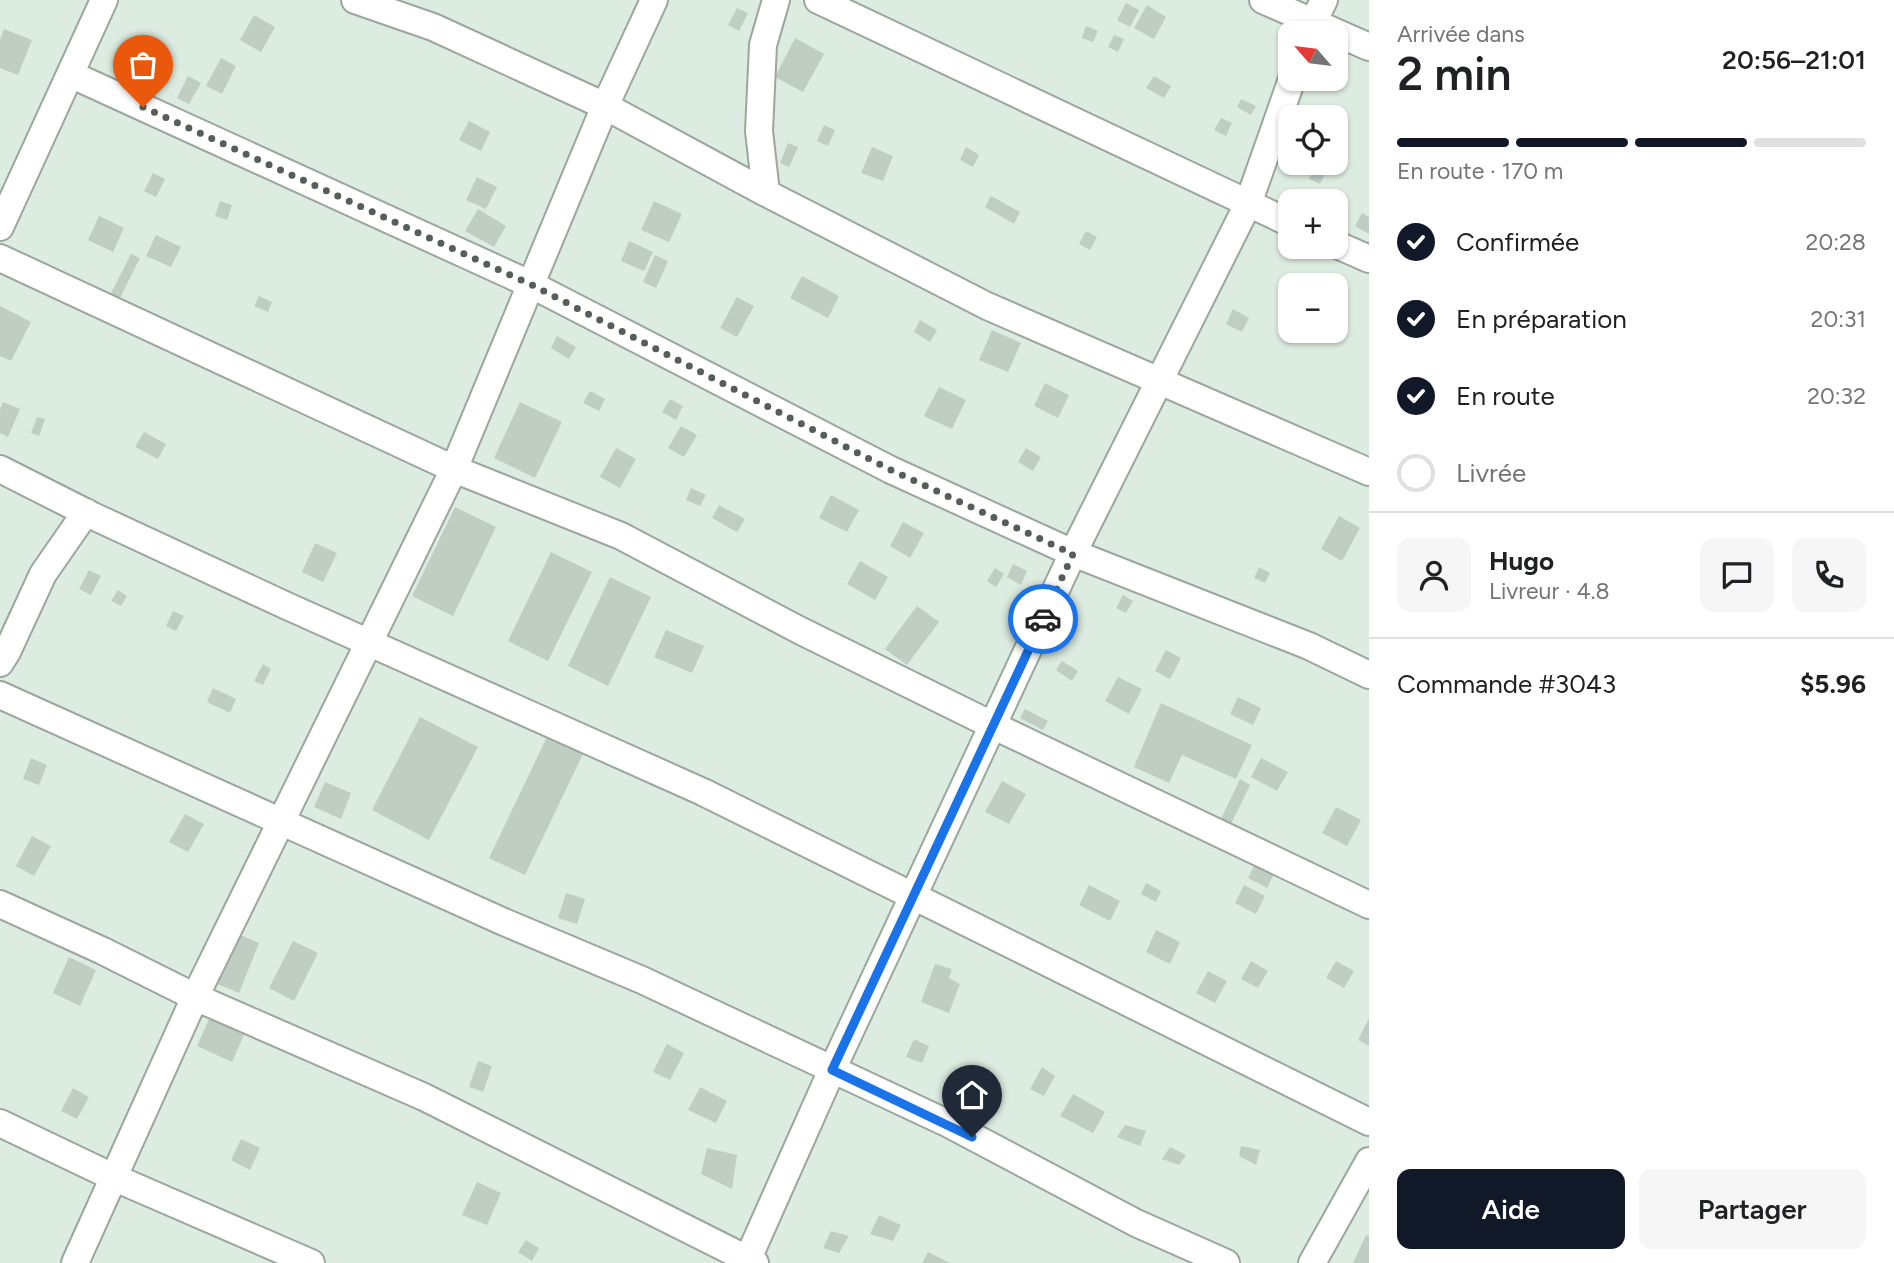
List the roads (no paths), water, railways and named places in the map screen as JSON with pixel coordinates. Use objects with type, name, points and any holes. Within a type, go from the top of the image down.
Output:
[{"type":"street","points":[[0,227],[104,0]]},
{"type":"street","points":[[355,0],[433,27],[605,106],[766,193],[987,306],[1369,472]]},
{"type":"street","points":[[75,1263],[195,997],[454,470],[605,106],[654,0]]},
{"type":"street","points":[[766,193],[759,131],[763,45],[776,0]]},
{"type":"street","points":[[818,0],[1278,218]]},
{"type":"street","points":[[1263,0],[1315,18],[1369,47]]},
{"type":"street","points":[[70,74],[530,284],[891,470],[1073,554],[1310,646],[1369,675]]},
{"type":"street","points":[[0,904],[195,997],[424,1097],[750,1262],[832,1070],[992,725],[1073,554],[1248,204],[1288,91]]},
{"type":"street","points":[[1348,250],[1369,259]]},
{"type":"street","points":[[0,258],[454,470],[621,536],[801,631],[1369,905]]},
{"type":"street","points":[[0,469],[86,512],[368,642],[703,792],[1369,1122]]},
{"type":"street","points":[[0,663],[8,652],[43,574],[86,512]]},
{"type":"street","points":[[0,695],[504,922],[642,980],[949,1124],[1136,1223],[1226,1263]]},
{"type":"street","points":[[0,1123],[115,1178],[310,1263]]},
{"type":"street","points":[[1312,1263],[1369,1160]]}]
